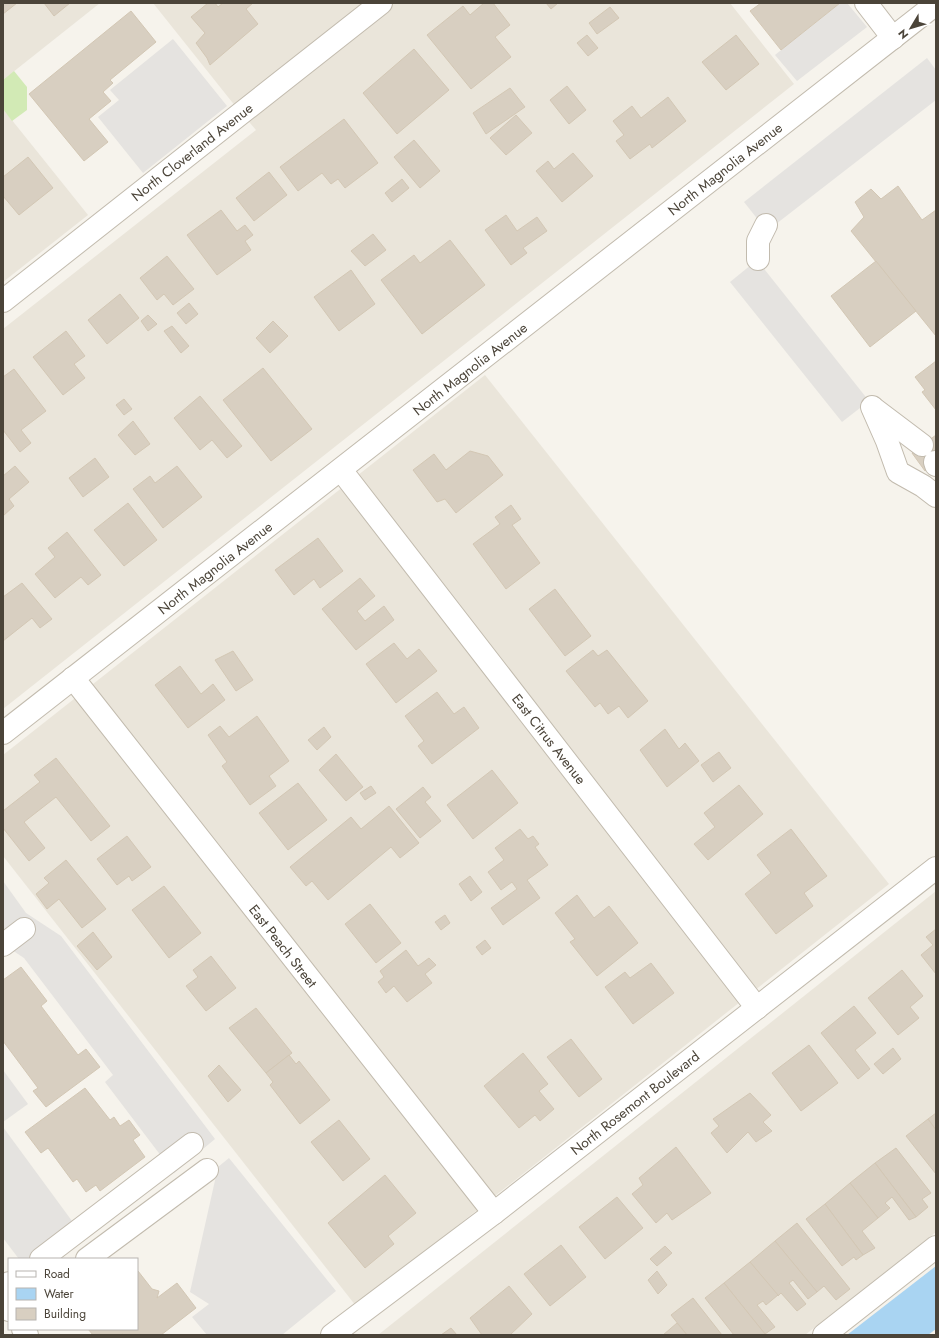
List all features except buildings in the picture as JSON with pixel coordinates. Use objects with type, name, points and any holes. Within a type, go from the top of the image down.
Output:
[{"type":"street","name":"North Cloverland Avenue","points":[[3,301],[381,3]]},
{"type":"street","points":[[866,3],[893,38]]},
{"type":"street","name":"North Magnolia Avenue","points":[[3,732],[341,470],[936,4]]},
{"type":"street","points":[[758,259],[758,242],[766,225]]},
{"type":"street","points":[[931,458],[872,407],[887,441],[898,472],[923,486],[936,496]]},
{"type":"street","name":"East Citrus Avenue","points":[[341,470],[757,1008]]},
{"type":"street","name":"East Peach Street","points":[[73,678],[494,1213]]},
{"type":"street","name":"North Rosemont Boulevard","points":[[334,1334],[494,1213],[936,868]]},
{"type":"street","points":[[3,945],[24,929]]},
{"type":"street","points":[[42,1258],[192,1144]]},
{"type":"street","points":[[88,1258],[207,1170]]},
{"type":"street","points":[[824,1335],[936,1247]]},
{"type":"shaded area","points":[[3,3],[100,3],[3,80]]},
{"type":"shaded area","points":[[153,3],[730,3],[794,84],[3,709],[3,329],[256,130]]},
{"type":"shaded area","points":[[840,3],[847,3],[867,27],[797,81],[775,55]]},
{"type":"shaded area","points":[[173,39],[227,106],[143,173],[98,117],[119,100],[110,90]]},
{"type":"shaded area","points":[[927,58],[936,70],[936,100],[767,231],[744,202]]},
{"type":"shaded area","points":[[3,109],[88,215],[3,282]]},
{"type":"shaded area","points":[[757,260],[869,401],[842,422],[730,282]]},
{"type":"shaded area","points":[[485,375],[889,884],[356,1306],[3,856],[3,755]]},
{"type":"shaded area","points":[[3,881],[26,913],[61,936],[215,1139],[174,1173],[105,1082],[113,1075],[24,958],[3,944]]},
{"type":"shaded area","points":[[936,891],[936,1232],[805,1335],[378,1335]]},
{"type":"shaded area","points":[[3,1070],[28,1104],[3,1122]]},
{"type":"shaded area","points":[[3,1127],[83,1236],[52,1258],[18,1258],[3,1238]]},
{"type":"shaded area","points":[[229,1158],[336,1291],[282,1335],[207,1335],[192,1317],[209,1304],[190,1292],[218,1167]]},
{"type":"green space","points":[[14,71],[27,87],[27,110],[12,121],[3,109],[3,80]]},
{"type":"water","points":[[936,1266],[936,1329],[928,1335],[847,1335]]}]
